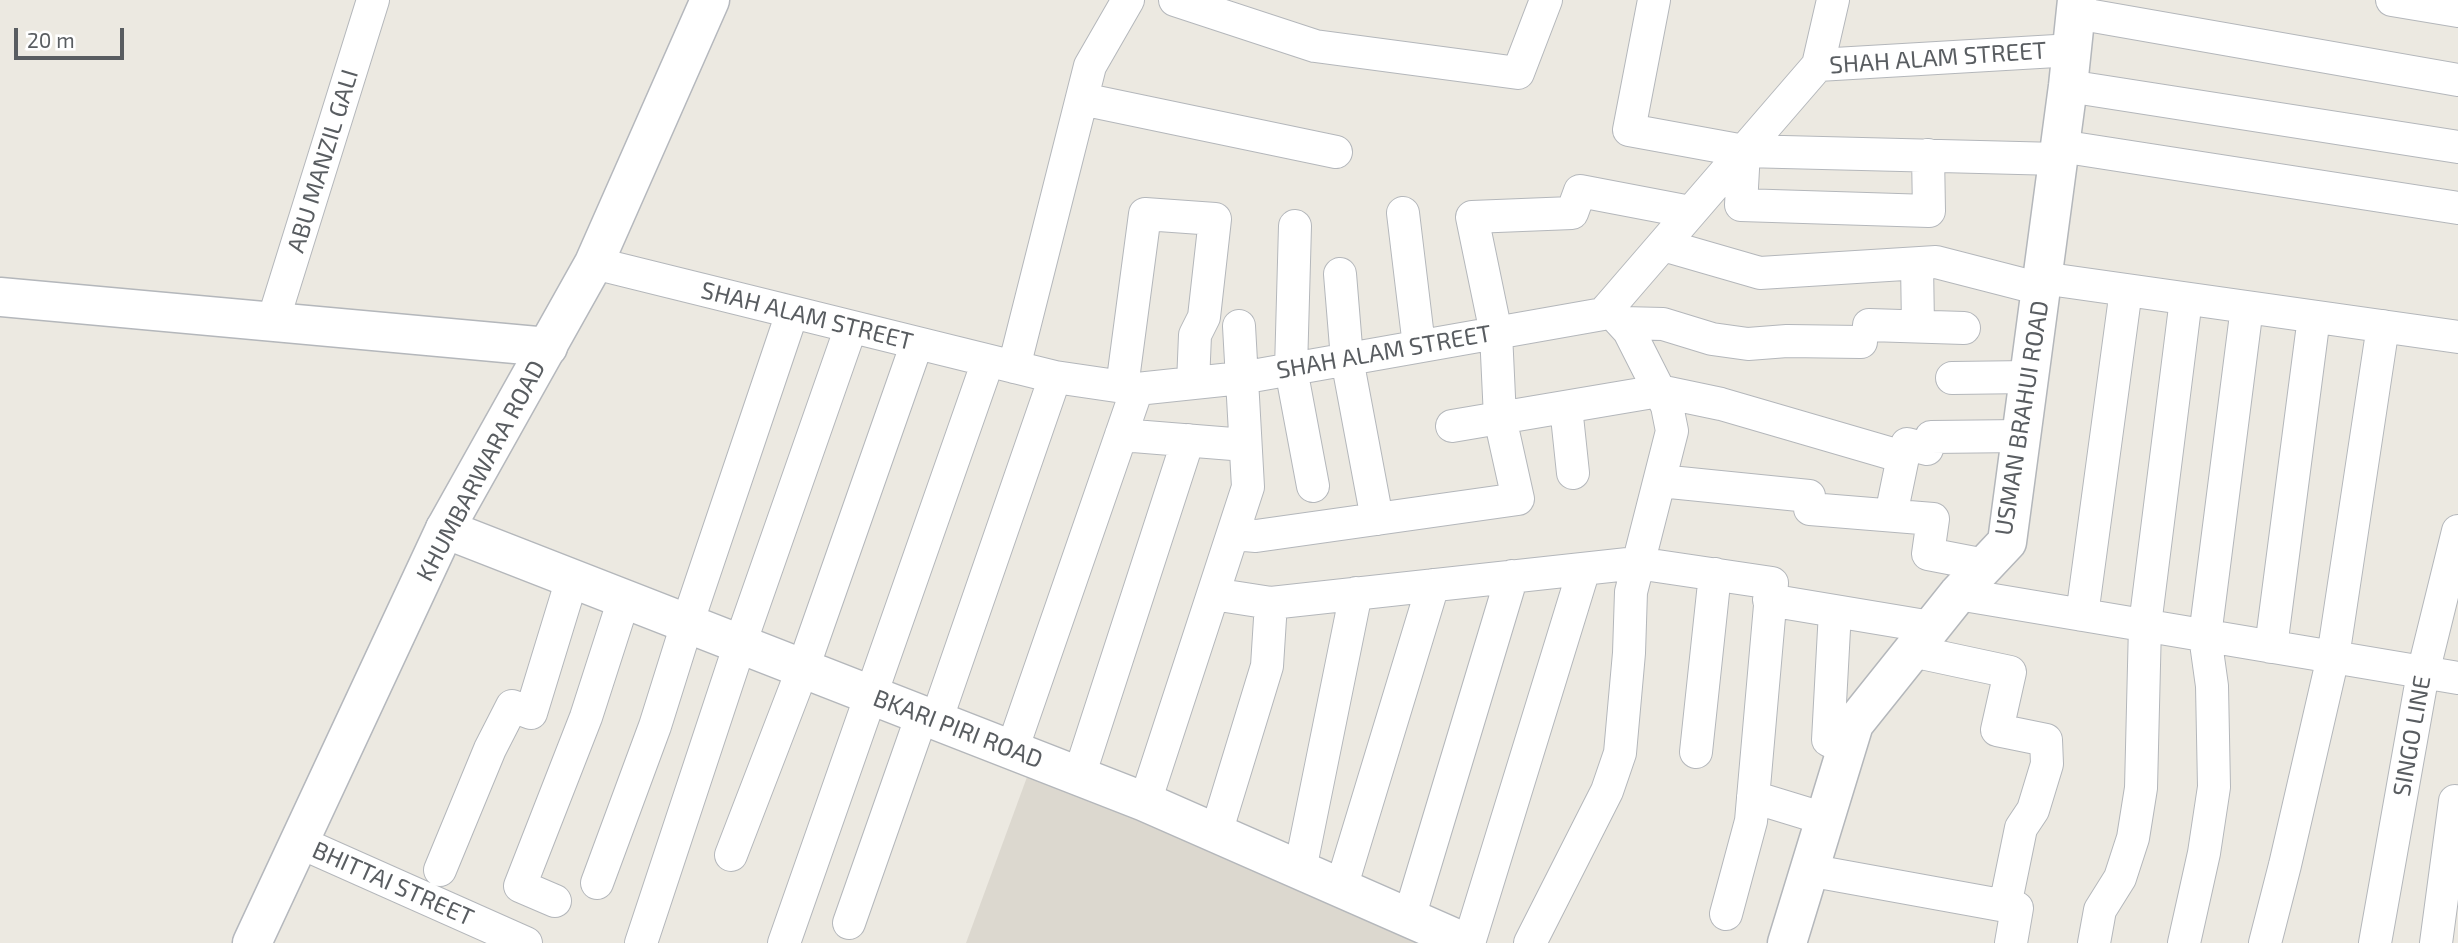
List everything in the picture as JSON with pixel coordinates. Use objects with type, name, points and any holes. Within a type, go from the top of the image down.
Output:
[{"type":"street","name":"ABU MANZIL GALI","points":[[273,321],[373,0]]},
{"type":"street","name":"KHUMBARWARA ROAD","points":[[252,943],[445,530],[594,263],[710,0]]},
{"type":"street","points":[[784,943],[870,695],[1001,364],[1090,66],[1128,0]]},
{"type":"street","points":[[1175,0],[1315,47],[1518,73],[1546,0]]},
{"type":"street","points":[[1654,0],[1629,130],[1744,151],[1928,155],[2059,152],[2458,208]]},
{"type":"street","points":[[1818,65],[1833,0]]},
{"type":"street","points":[[2392,0],[2458,11]]},
{"type":"street","points":[[2073,37],[2458,80]]},
{"type":"street","points":[[2073,37],[2458,147]]},
{"type":"street","name":"SHAH ALAM STREET","points":[[594,263],[1055,377],[1129,388],[1241,378],[1603,314],[1615,316],[1663,245],[1818,65],[2073,37]]},
{"type":"street","name":"USMAN BRAHUI ROAD","points":[[1792,942],[1808,870],[1854,724],[1958,594],[2007,541],[2073,37]]},
{"type":"street","points":[[1082,99],[1336,152]]},
{"type":"street","points":[[1744,151],[1741,205],[1929,211],[1928,155]]},
{"type":"street","points":[[1233,534],[1256,536],[1518,499],[1500,418],[1496,333],[1472,217],[1572,213],[1580,191],[1690,212]]},
{"type":"street","points":[[1403,213],[1419,346]]},
{"type":"street","points":[[1012,750],[1121,435],[1129,388],[1145,214],[1216,219],[1204,317],[1195,335],[1193,383]]},
{"type":"street","points":[[1295,226],[1291,369],[1313,486]]},
{"type":"street","points":[[1663,245],[1760,273],[1936,262],[2042,283],[2126,290],[2458,337]]},
{"type":"street","points":[[1917,264],[1918,326]]},
{"type":"street","points":[[1340,274],[1347,359],[1377,519]]},
{"type":"street","points":[[2082,615],[2126,290]]},
{"type":"street","points":[[0,297],[548,346]]},
{"type":"street","points":[[2094,943],[2100,910],[2120,878],[2133,838],[2141,788],[2145,625],[2186,299]]},
{"type":"street","points":[[2184,943],[2204,853],[2214,787],[2212,686],[2206,636],[2247,307]]},
{"type":"street","points":[[597,883],[655,726],[792,313]]},
{"type":"street","points":[[1615,316],[1663,324],[1712,339],[1748,344],[1865,334],[1918,326],[1964,328]]},
{"type":"street","points":[[1530,943],[1607,791],[1619,754],[1629,653],[1631,593],[1672,431],[1667,406],[1629,331],[1615,316]]},
{"type":"street","points":[[2271,647],[2314,317]]},
{"type":"street","points":[[1145,802],[1248,487],[1239,326]]},
{"type":"street","points":[[2265,943],[2333,657],[2383,326]]},
{"type":"street","points":[[641,943],[740,644],[851,327]]},
{"type":"street","points":[[731,855],[803,668],[917,343]]},
{"type":"street","points":[[849,923],[929,718],[1055,377]]},
{"type":"street","points":[[1952,377],[2029,377]]},
{"type":"street","points":[[1452,426],[1659,391],[1721,404],[1903,457]]},
{"type":"street","points":[[1566,407],[1573,473]]},
{"type":"street","points":[[1121,435],[1245,445]]},
{"type":"street","points":[[1891,516],[1907,444],[1927,450],[1931,437],[2021,436]]},
{"type":"street","points":[[1079,776],[1188,440]]},
{"type":"street","points":[[1660,481],[1809,496],[1810,509],[1933,519],[1928,554],[1985,565]]},
{"type":"street","name":"BKARI PIRI ROAD","points":[[445,530],[1145,802],[1467,943]]},
{"type":"street","name":"SINGO LINE","points":[[2375,943],[2423,673],[2450,590],[2458,531]]},
{"type":"street","points":[[1213,594],[1271,603],[1637,563],[1772,583],[1751,821],[1726,914]]},
{"type":"street","points":[[1467,943],[1584,569]]},
{"type":"street","points":[[1696,752],[1715,574]]},
{"type":"street","points":[[1409,918],[1512,576]]},
{"type":"street","points":[[440,870],[491,748],[512,706],[531,713],[572,579]]},
{"type":"street","points":[[1341,888],[1433,585]]},
{"type":"street","points":[[1300,870],[1356,593]]},
{"type":"street","points":[[1958,594],[2458,678]]},
{"type":"street","points":[[555,901],[520,886],[586,717],[624,599]]},
{"type":"street","points":[[1769,600],[1835,611],[2010,672],[1997,730],[2046,740],[2047,764],[2033,810],[2021,828],[2005,906]]},
{"type":"street","points":[[1216,833],[1267,666],[1271,603]]},
{"type":"street","points":[[1835,611],[1828,740],[1846,749]]},
{"type":"street","points":[[1753,797],[1825,819]]},
{"type":"street","points":[[2436,943],[2449,913],[2455,801]]},
{"type":"street","name":"BHITTAI STREET","points":[[299,842],[526,943]]},
{"type":"street","points":[[1808,870],[2017,908],[2011,943]]},
{"type":"shaded area","points":[[1034,758],[1467,943],[966,943]]}]
